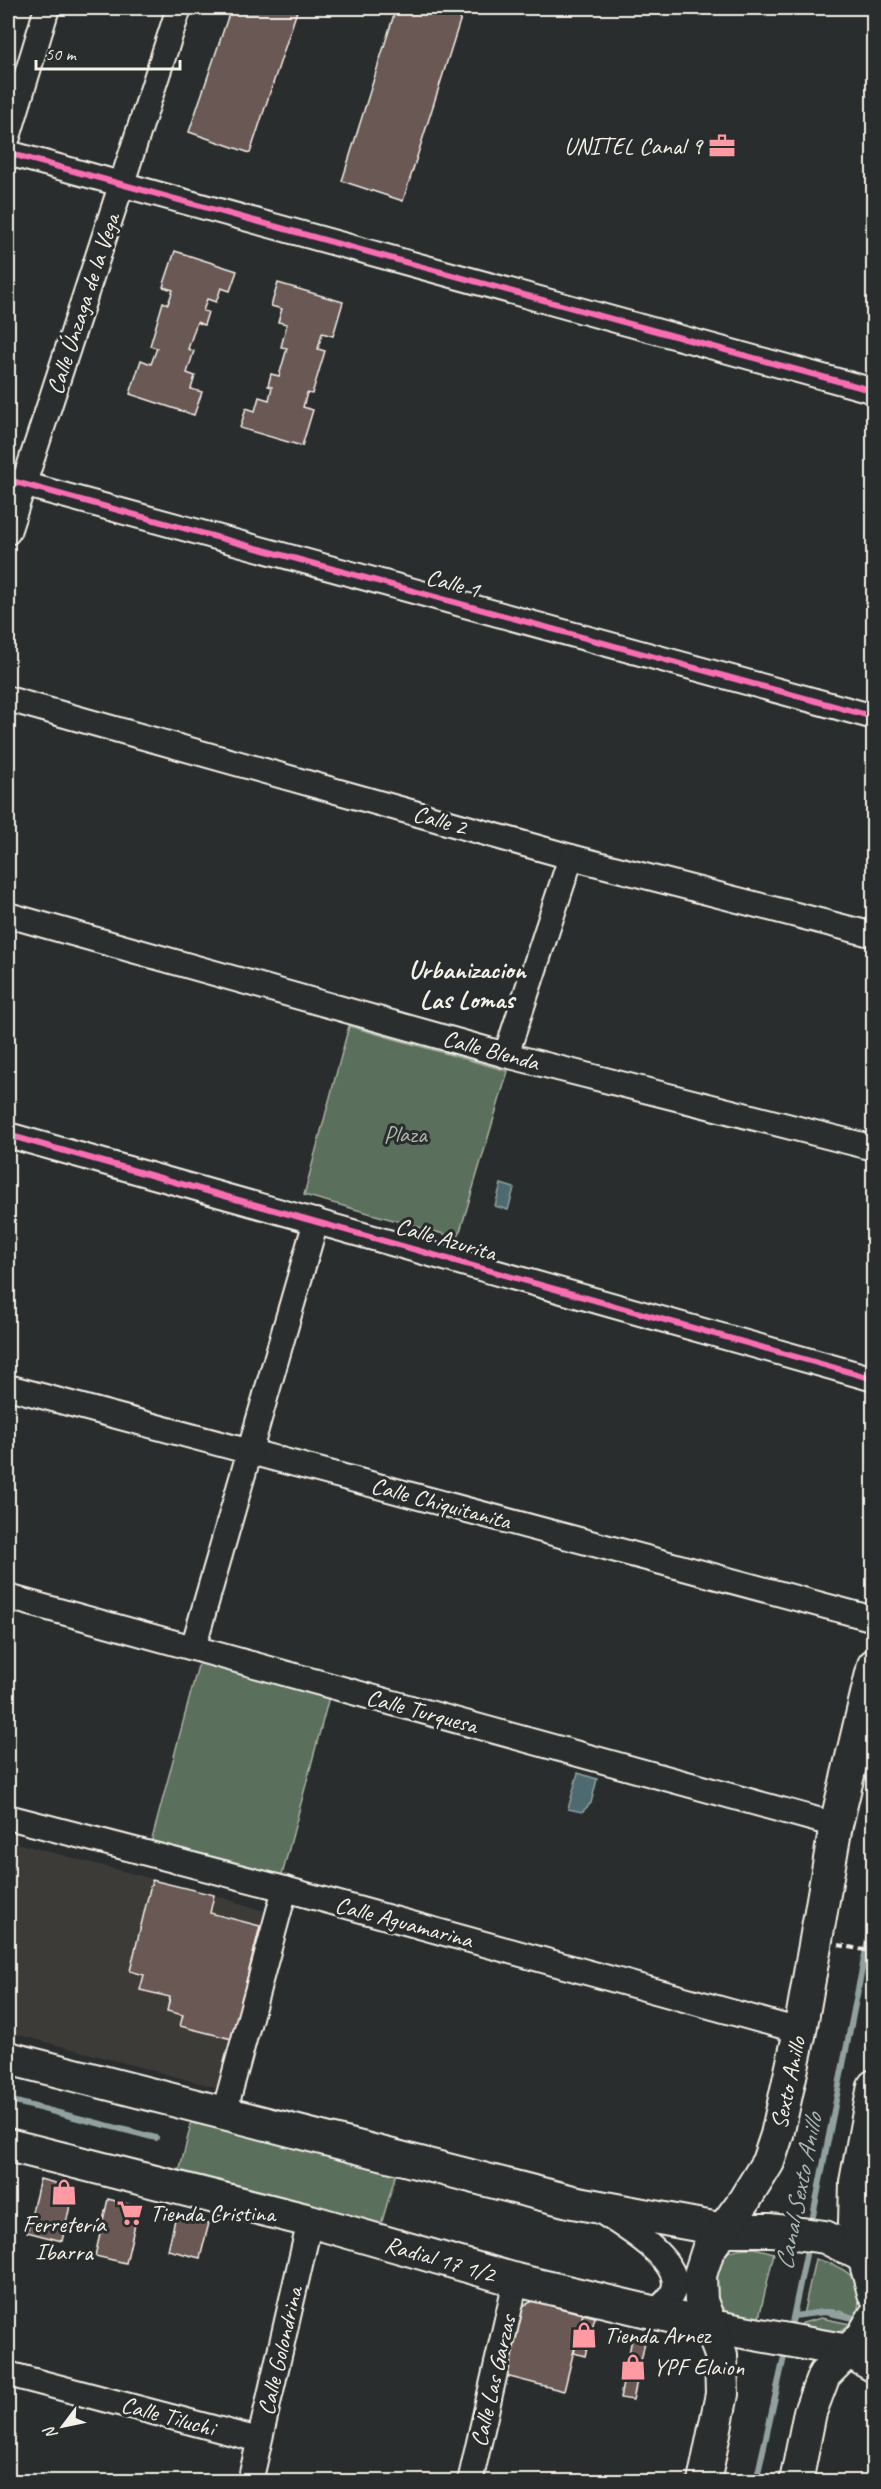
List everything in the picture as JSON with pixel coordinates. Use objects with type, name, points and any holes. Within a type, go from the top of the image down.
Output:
[{"type":"main road","name":"Sexto Anillo","points":[[704,2481],[722,2394],[721,2355],[701,2301],[700,2275],[708,2250],[724,2230],[768,2162],[777,2134],[800,2031],[836,1825],[873,1665]]},
{"type":"main road","points":[[8,2058],[593,2206],[724,2230],[771,2230],[825,2237],[868,2261]]},
{"type":"main road","points":[[873,2086],[856,2182],[855,2223],[868,2261],[873,2293]]},
{"type":"main road","name":"Radial 17 1/2","points":[[8,2145],[310,2221],[516,2280],[711,2326],[805,2343],[861,2358]]},
{"type":"main road","points":[[796,2481],[810,2412],[824,2375],[861,2358],[863,2336],[873,2316]]},
{"type":"street","points":[[8,137],[47,8]]},
{"type":"street","name":"Calle Únzaga de la Vega","points":[[8,532],[15,482],[123,184],[179,8]]},
{"type":"street","points":[[8,153],[873,391]]},
{"type":"street","name":"Calle 1","points":[[15,482],[873,717]]},
{"type":"street","name":"Calle 2","points":[[8,699],[571,857],[873,935]]},
{"type":"street","points":[[506,1055],[571,857]]},
{"type":"street","name":"Calle Blenda","points":[[8,915],[506,1055],[873,1148]]},
{"type":"street","name":"Calle Azurita","points":[[8,1135],[873,1379]]},
{"type":"street","points":[[193,1648],[316,1221]]},
{"type":"street","name":"Calle Chiquitanita","points":[[8,1387],[873,1619]]},
{"type":"street","name":"Calle Turquesa","points":[[8,1597],[836,1825]]},
{"type":"street","name":"Calle Aguamarina","points":[[8,1817],[285,1889],[800,2031]]},
{"type":"street","points":[[224,2113],[285,1889]]},
{"type":"street","points":[[593,2206],[635,2233],[654,2249],[668,2267],[675,2283],[670,2299],[654,2312]]},
{"type":"street","name":"Calle Golondrina","points":[[250,2481],[310,2221]]},
{"type":"street","name":"Calle Las Garzas","points":[[470,2481],[516,2280]]},
{"type":"street","name":"Calle Tiluchi","points":[[8,2374],[259,2440]]},
{"type":"path","points":[[836,1944],[873,1952]]},
{"type":"shaded area","points":[[8,1841],[214,1895],[264,1911],[218,2088],[8,2032]]},
{"type":"green space","name":"Plaza","points":[[349,1026],[508,1071],[458,1238],[304,1195]]},
{"type":"green space","points":[[199,1662],[329,1697],[281,1879],[151,1843]]},
{"type":"green space","points":[[193,2116],[397,2170],[380,2228],[178,2177]]},
{"type":"green space","points":[[755,2248],[774,2253],[758,2322],[730,2315],[719,2302],[714,2284],[716,2266],[727,2253],[737,2249]]},
{"type":"green space","points":[[815,2259],[845,2271],[857,2284],[859,2304],[855,2317],[829,2310],[803,2315]]},
{"type":"green space","points":[[821,2318],[850,2324],[838,2333],[799,2335],[802,2323]]},
{"type":"water","points":[[501,1184],[514,1188],[508,1210],[495,1206]]},
{"type":"water","points":[[578,1773],[597,1779],[591,1803],[582,1812],[568,1809]]},
{"type":"building","points":[[231,8],[298,8],[250,153],[189,132]]},
{"type":"building","points":[[396,8],[464,8],[403,201],[342,181]]},
{"type":"building","points":[[175,251],[237,271],[230,291],[221,288],[216,302],[207,299],[203,311],[208,312],[204,325],[197,322],[188,349],[194,351],[187,373],[195,376],[191,389],[202,392],[194,415],[130,394],[141,360],[151,364],[157,348],[150,346],[163,302],[168,304],[173,290],[163,287]]},
{"type":"building","points":[[278,283],[343,302],[333,336],[322,333],[318,349],[325,351],[312,394],[307,393],[303,407],[313,410],[302,446],[240,428],[246,408],[255,411],[259,397],[269,400],[272,387],[268,386],[271,374],[279,376],[287,348],[281,347],[287,324],[278,322],[282,309],[271,306]]},
{"type":"building","points":[[152,1880],[214,1895],[210,1913],[260,1926],[232,2039],[180,2026],[183,2015],[167,2011],[170,1997],[140,1990],[144,1975],[130,1971]]},
{"type":"building","points":[[40,2179],[74,2188],[62,2241],[27,2232]]},
{"type":"building","points":[[108,2199],[139,2207],[126,2263],[95,2256]]},
{"type":"building","points":[[176,2215],[209,2223],[200,2258],[168,2250]]},
{"type":"building","points":[[533,2301],[583,2314],[564,2391],[502,2375],[518,2308]]},
{"type":"building","name":"Tienda Arnez","points":[[583,2314],[595,2317],[585,2356],[574,2353]]},
{"type":"building","name":"YPF Elaion","points":[[633,2334],[646,2337],[633,2400],[620,2398]]},
{"type":"waterway","name":"Canal Sexto Anillo","points":[[811,2226],[874,1909]]},
{"type":"waterway","points":[[8,2100],[156,2138]]},
{"type":"waterway","name":"Canal Sexto Anillo","points":[[790,2332],[808,2245]]},
{"type":"waterway","points":[[794,2316],[824,2312],[859,2319]]},
{"type":"waterway","name":"Canal Sexto Anillo","points":[[756,2482],[786,2348]]},
{"type":"cycle path","points":[[8,153],[874,391]]},
{"type":"cycle path","points":[[8,480],[874,717]]},
{"type":"cycle path","points":[[8,1135],[874,1379]]},
{"type":"place","name":"UNITEL Canal 9","points":[[722,146]]},
{"type":"place","name":"Ferretería Ibarra","points":[[64,2192]]},
{"type":"place","name":"Tienda Cristina","points":[[130,2213]]},
{"type":"place","name":"Tienda Arnez","points":[[584,2335]]},
{"type":"place","name":"YPF Elaion","points":[[633,2367]]},
{"type":"district","name":"Urbanizacion Las Lomas","points":[[467,984]]}]
